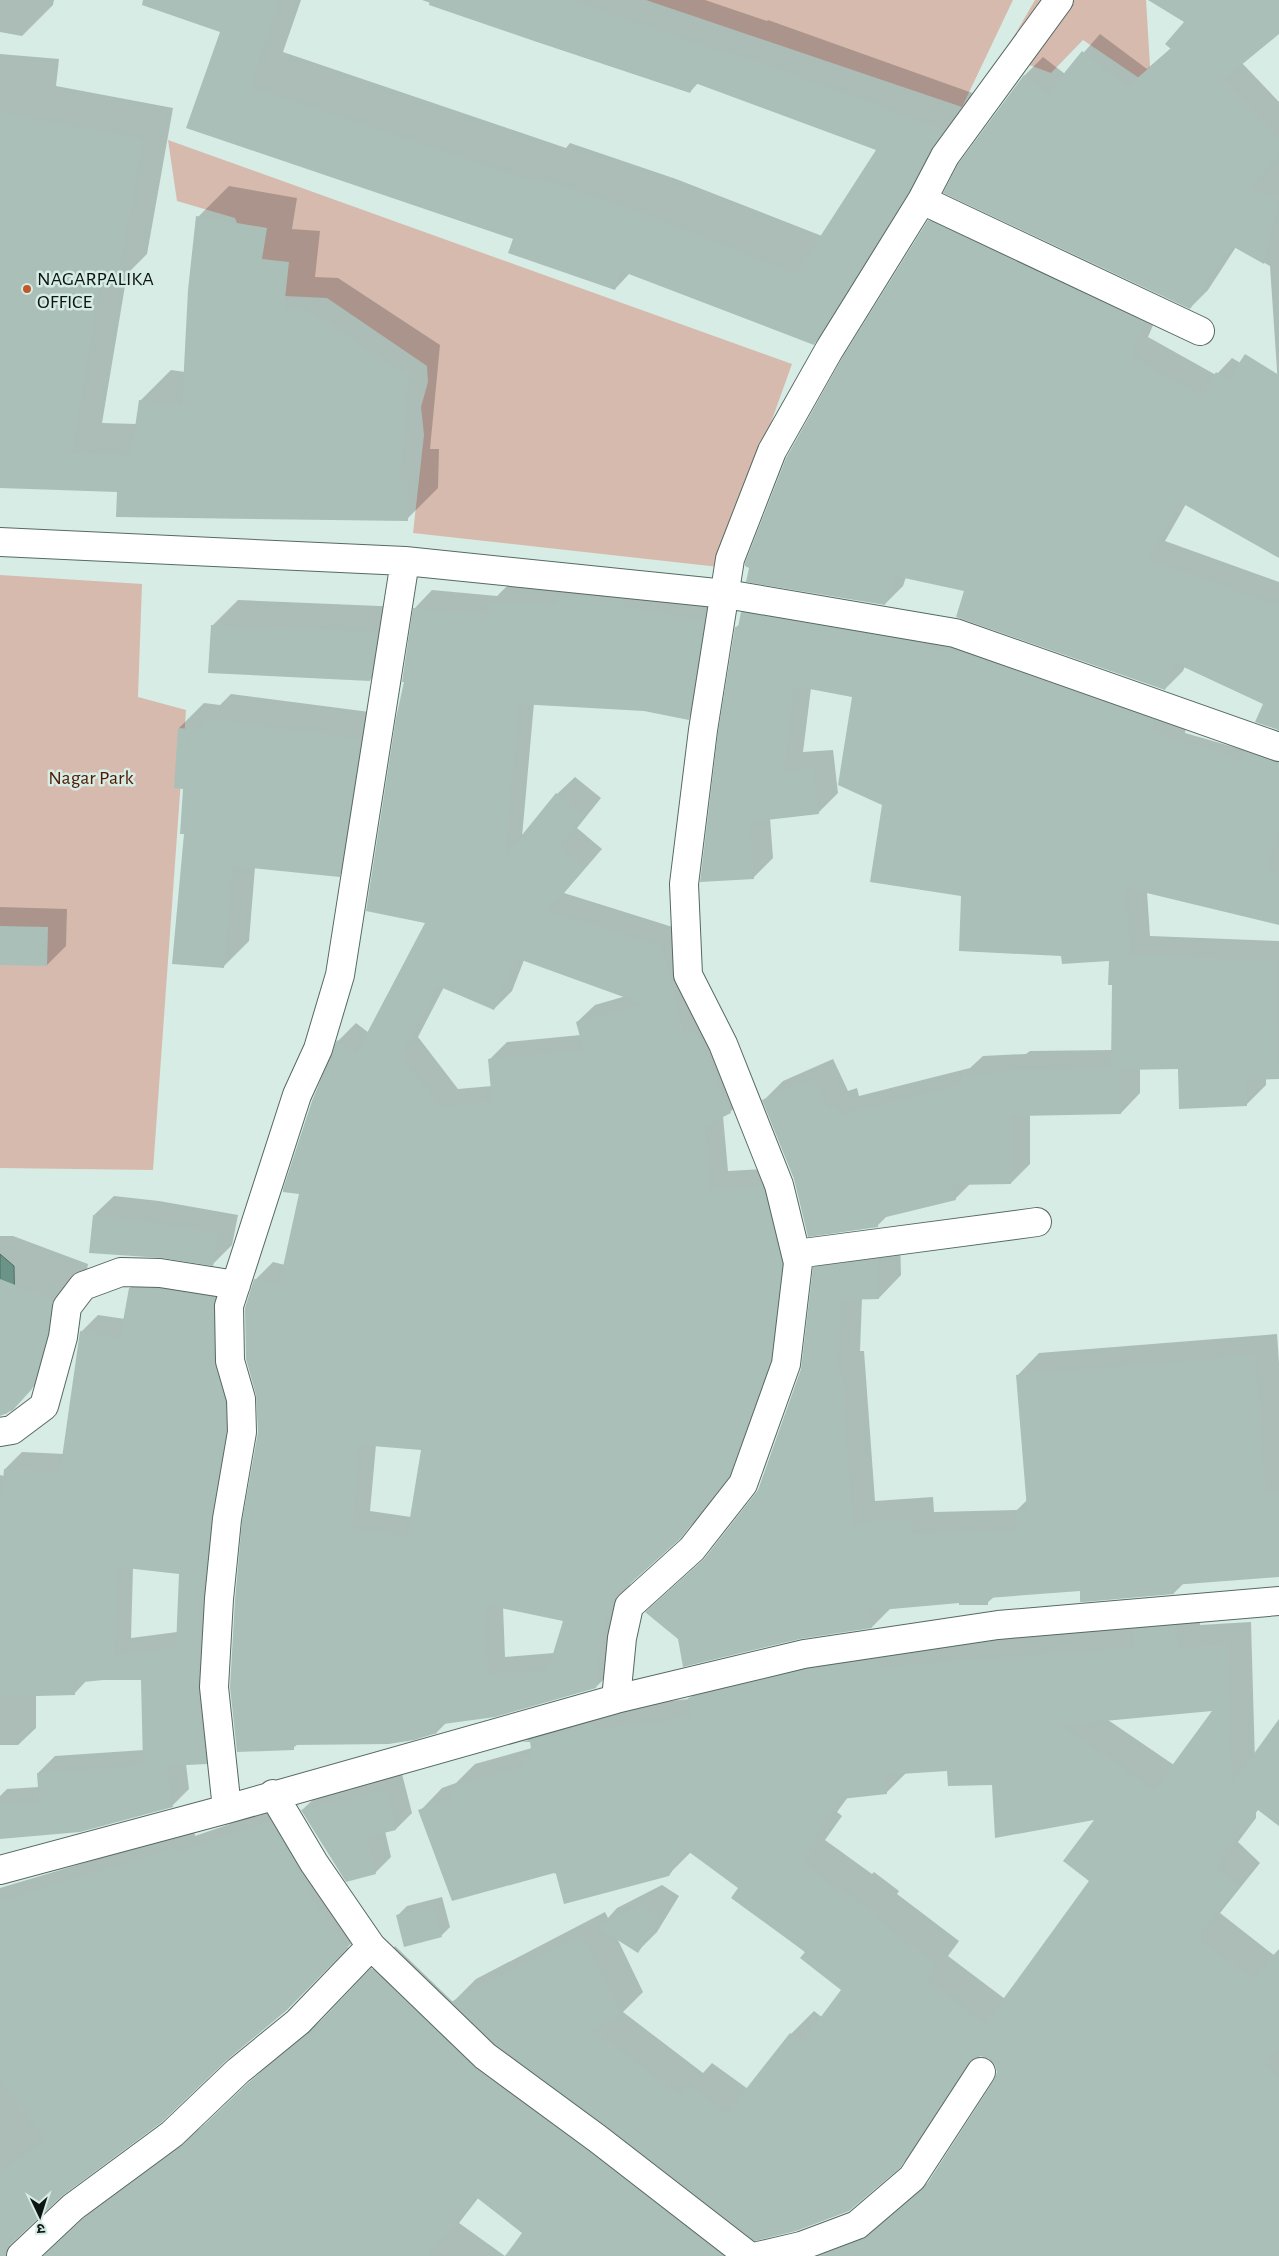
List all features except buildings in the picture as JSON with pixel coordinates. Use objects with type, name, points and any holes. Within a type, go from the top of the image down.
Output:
[{"type":"street","points":[[616,1699],[622,1638],[629,1606],[692,1550],[743,1484],[786,1364],[798,1263],[779,1185],[723,1044],[688,975],[684,884],[703,730],[730,560],[772,451],[829,350],[922,200],[945,156],[1059,0]]},
{"type":"street","points":[[922,200],[1200,331]]},
{"type":"street","points":[[0,542],[405,561],[726,594],[955,633],[1279,747]]},
{"type":"street","points":[[228,1809],[214,1687],[218,1600],[227,1519],[242,1432],[242,1399],[230,1361],[229,1306],[297,1095],[318,1049],[340,974],[405,561]]},
{"type":"street","points":[[796,1254],[1037,1222]]},
{"type":"street","points":[[0,1432],[12,1430],[44,1406],[62,1337],[67,1307],[83,1286],[121,1272],[160,1273],[236,1285]]},
{"type":"street","points":[[0,1870],[228,1809],[272,1794],[616,1699],[804,1654],[998,1625],[1279,1602]]},
{"type":"street","points":[[272,1794],[314,1863],[371,1946],[485,2056],[598,2139],[749,2256]]},
{"type":"street","points":[[21,2256],[73,2207],[172,2134],[238,2071],[298,2022],[371,1946]]},
{"type":"street","points":[[758,2256],[801,2246],[857,2225],[912,2178],[981,2072]]},
{"type":"green space","points":[[646,0],[1013,0],[962,107]]},
{"type":"green space","points":[[1035,0],[1146,0],[1150,66],[1145,82],[1083,40],[1051,73],[1003,55]]},
{"type":"green space","points":[[168,140],[792,364],[719,567],[413,533],[424,435],[421,407],[428,382],[427,366],[327,298],[284,296],[259,279],[235,218],[177,201]]},
{"type":"green space","name":"Nagar Park","points":[[0,575],[142,584],[138,697],[186,710],[153,1170],[0,1168]]},
{"type":"shaded area","points":[[0,1254],[14,1266],[15,1320],[0,1337]]},
{"type":"place","name":"NAGARPALIKA OFFICE","points":[[27,289]]}]
